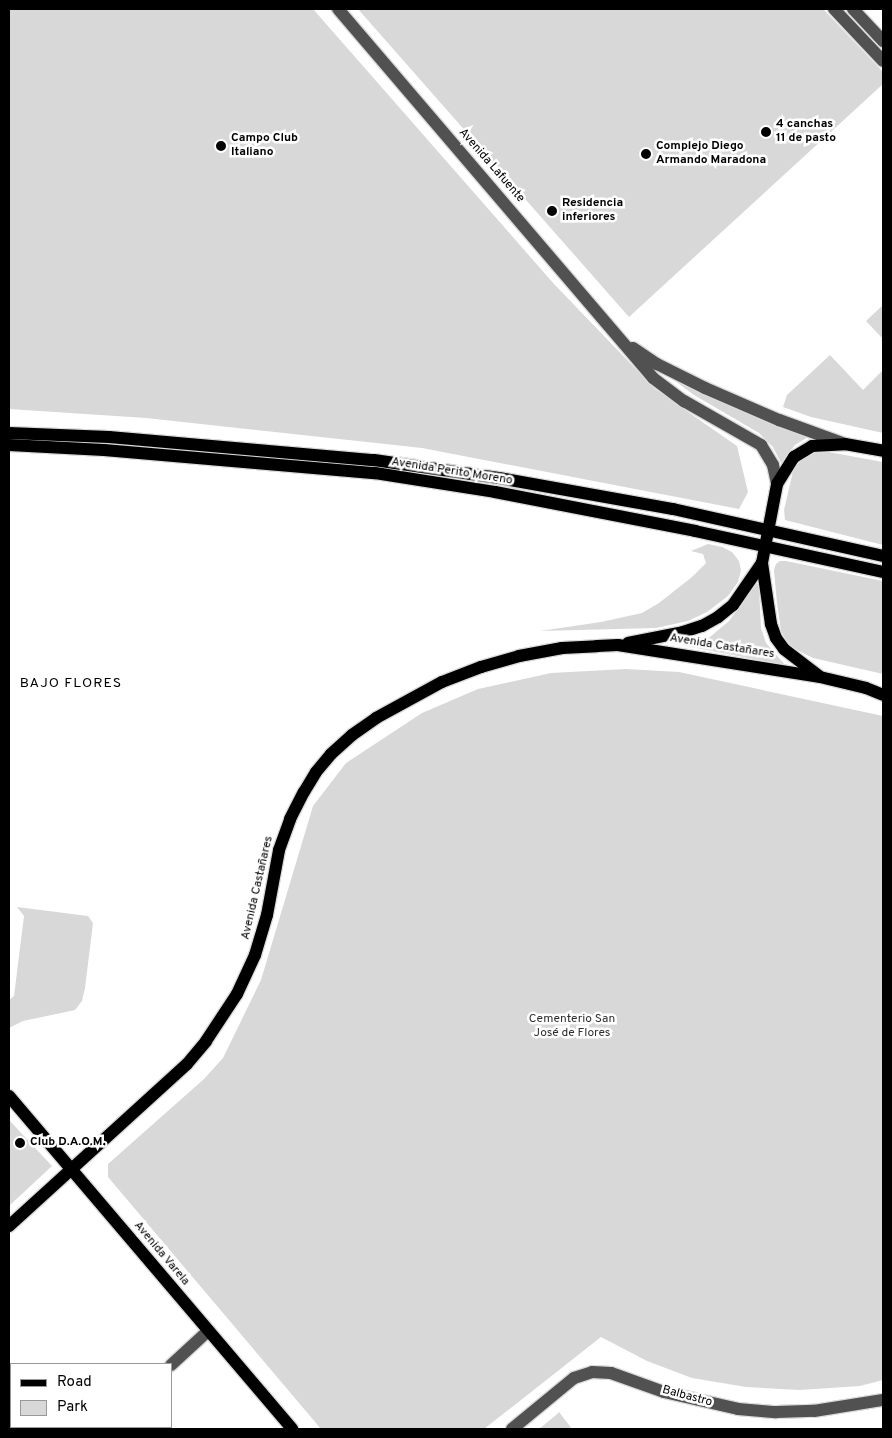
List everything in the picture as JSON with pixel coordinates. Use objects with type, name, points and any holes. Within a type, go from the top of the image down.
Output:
[{"type":"main road","name":"Avenida Perito Moreno","points":[[9,433],[109,437],[374,460],[498,478],[673,509],[883,556]]},
{"type":"main road","points":[[883,451],[845,444],[822,444],[803,450],[794,457],[777,484],[762,563],[768,606],[776,638],[784,649],[820,677],[866,688],[883,695]]},
{"type":"main road","name":"Avenida Perito Moreno","points":[[9,446],[104,450],[375,473],[495,492],[883,572]]},
{"type":"main road","name":"Avenida Castañares","points":[[9,1226],[187,1064],[224,1015],[246,976],[262,936],[279,850],[290,819],[316,772],[352,734],[404,701],[442,682],[481,667],[520,656],[562,648],[618,645],[683,632],[710,621],[733,605],[762,563]]},
{"type":"main road","name":"Avenida Castañares","points":[[618,645],[820,677]]},
{"type":"main road","points":[[866,688],[883,688]]},
{"type":"main road","name":"Avenida Varela","points":[[9,1096],[292,1429]]},
{"type":"street","name":"Avenida Lafuente","points":[[338,9],[653,378],[668,390],[761,445],[773,465],[777,484]]},
{"type":"street","points":[[834,9],[883,61]]},
{"type":"street","points":[[853,9],[883,42]]},
{"type":"street","name":"Avenida Lafuente","points":[[623,341],[657,364],[705,388],[779,420],[845,444]]},
{"type":"street","points":[[172,1364],[208,1331]]},
{"type":"street","name":"Balbastro","points":[[512,1429],[574,1378],[592,1372],[610,1373],[664,1392],[738,1409],[814,1411],[883,1400]]},
{"type":"green space","name":"Campo Club Italiano","points":[[9,9],[313,9],[554,284],[655,389],[737,446],[748,492],[739,509],[422,448],[146,418],[9,409]]},
{"type":"green space","name":"Complejo Diego Armando Maradona","points":[[358,9],[823,9],[883,72],[883,84],[629,317]]},
{"type":"green space","points":[[883,305],[883,339],[866,321]]},
{"type":"green space","points":[[830,355],[863,390],[883,370],[883,433],[811,417],[783,407],[787,395]]},
{"type":"green space","points":[[655,366],[811,435],[795,445],[781,463],[773,447],[759,433],[694,395]]},
{"type":"green space","points":[[823,451],[883,462],[883,545],[785,520],[784,510],[794,467],[800,459],[812,452]]},
{"type":"green space","points":[[708,544],[722,547],[732,552],[739,561],[741,570],[738,582],[728,596],[707,612],[688,621],[656,628],[540,631],[601,622],[642,613],[659,603],[692,577],[706,563],[703,554],[691,551]]},
{"type":"green space","points":[[780,561],[883,581],[883,674],[813,658],[793,648],[781,631],[774,570],[776,564]]},
{"type":"green space","points":[[756,584],[758,584],[759,588],[761,628],[766,643],[785,665],[691,647],[692,644],[710,637],[729,621]]},
{"type":"green space","name":"Cementerio San José de Flores","points":[[626,669],[679,672],[883,716],[883,1380],[860,1386],[800,1390],[746,1387],[692,1378],[647,1361],[601,1337],[484,1429],[321,1429],[108,1177],[108,1164],[204,1079],[223,1058],[261,980],[313,806],[346,763],[422,713],[478,689],[551,673]]},
{"type":"green space","points":[[17,907],[88,916],[93,923],[85,988],[82,1001],[75,1010],[23,1021],[9,1028],[9,1000],[14,996],[24,916]]},
{"type":"green space","name":"Club D.A.O.M.","points":[[9,1120],[52,1166],[9,1206]]},
{"type":"green space","points":[[559,1412],[572,1429],[539,1429],[556,1415]]},
{"type":"place","name":"4 canchas 11 de pasto","points":[[766,132]]},
{"type":"place","name":"Campo Club Italiano","points":[[221,146]]},
{"type":"place","name":"Complejo Diego Armando Maradona","points":[[646,154]]},
{"type":"place","name":"Residencia inferiores","points":[[552,211]]},
{"type":"place","name":"Club D.A.O.M.","points":[[20,1143]]},
{"type":"district","name":"BAJO FLORES","points":[[71,684]]}]
